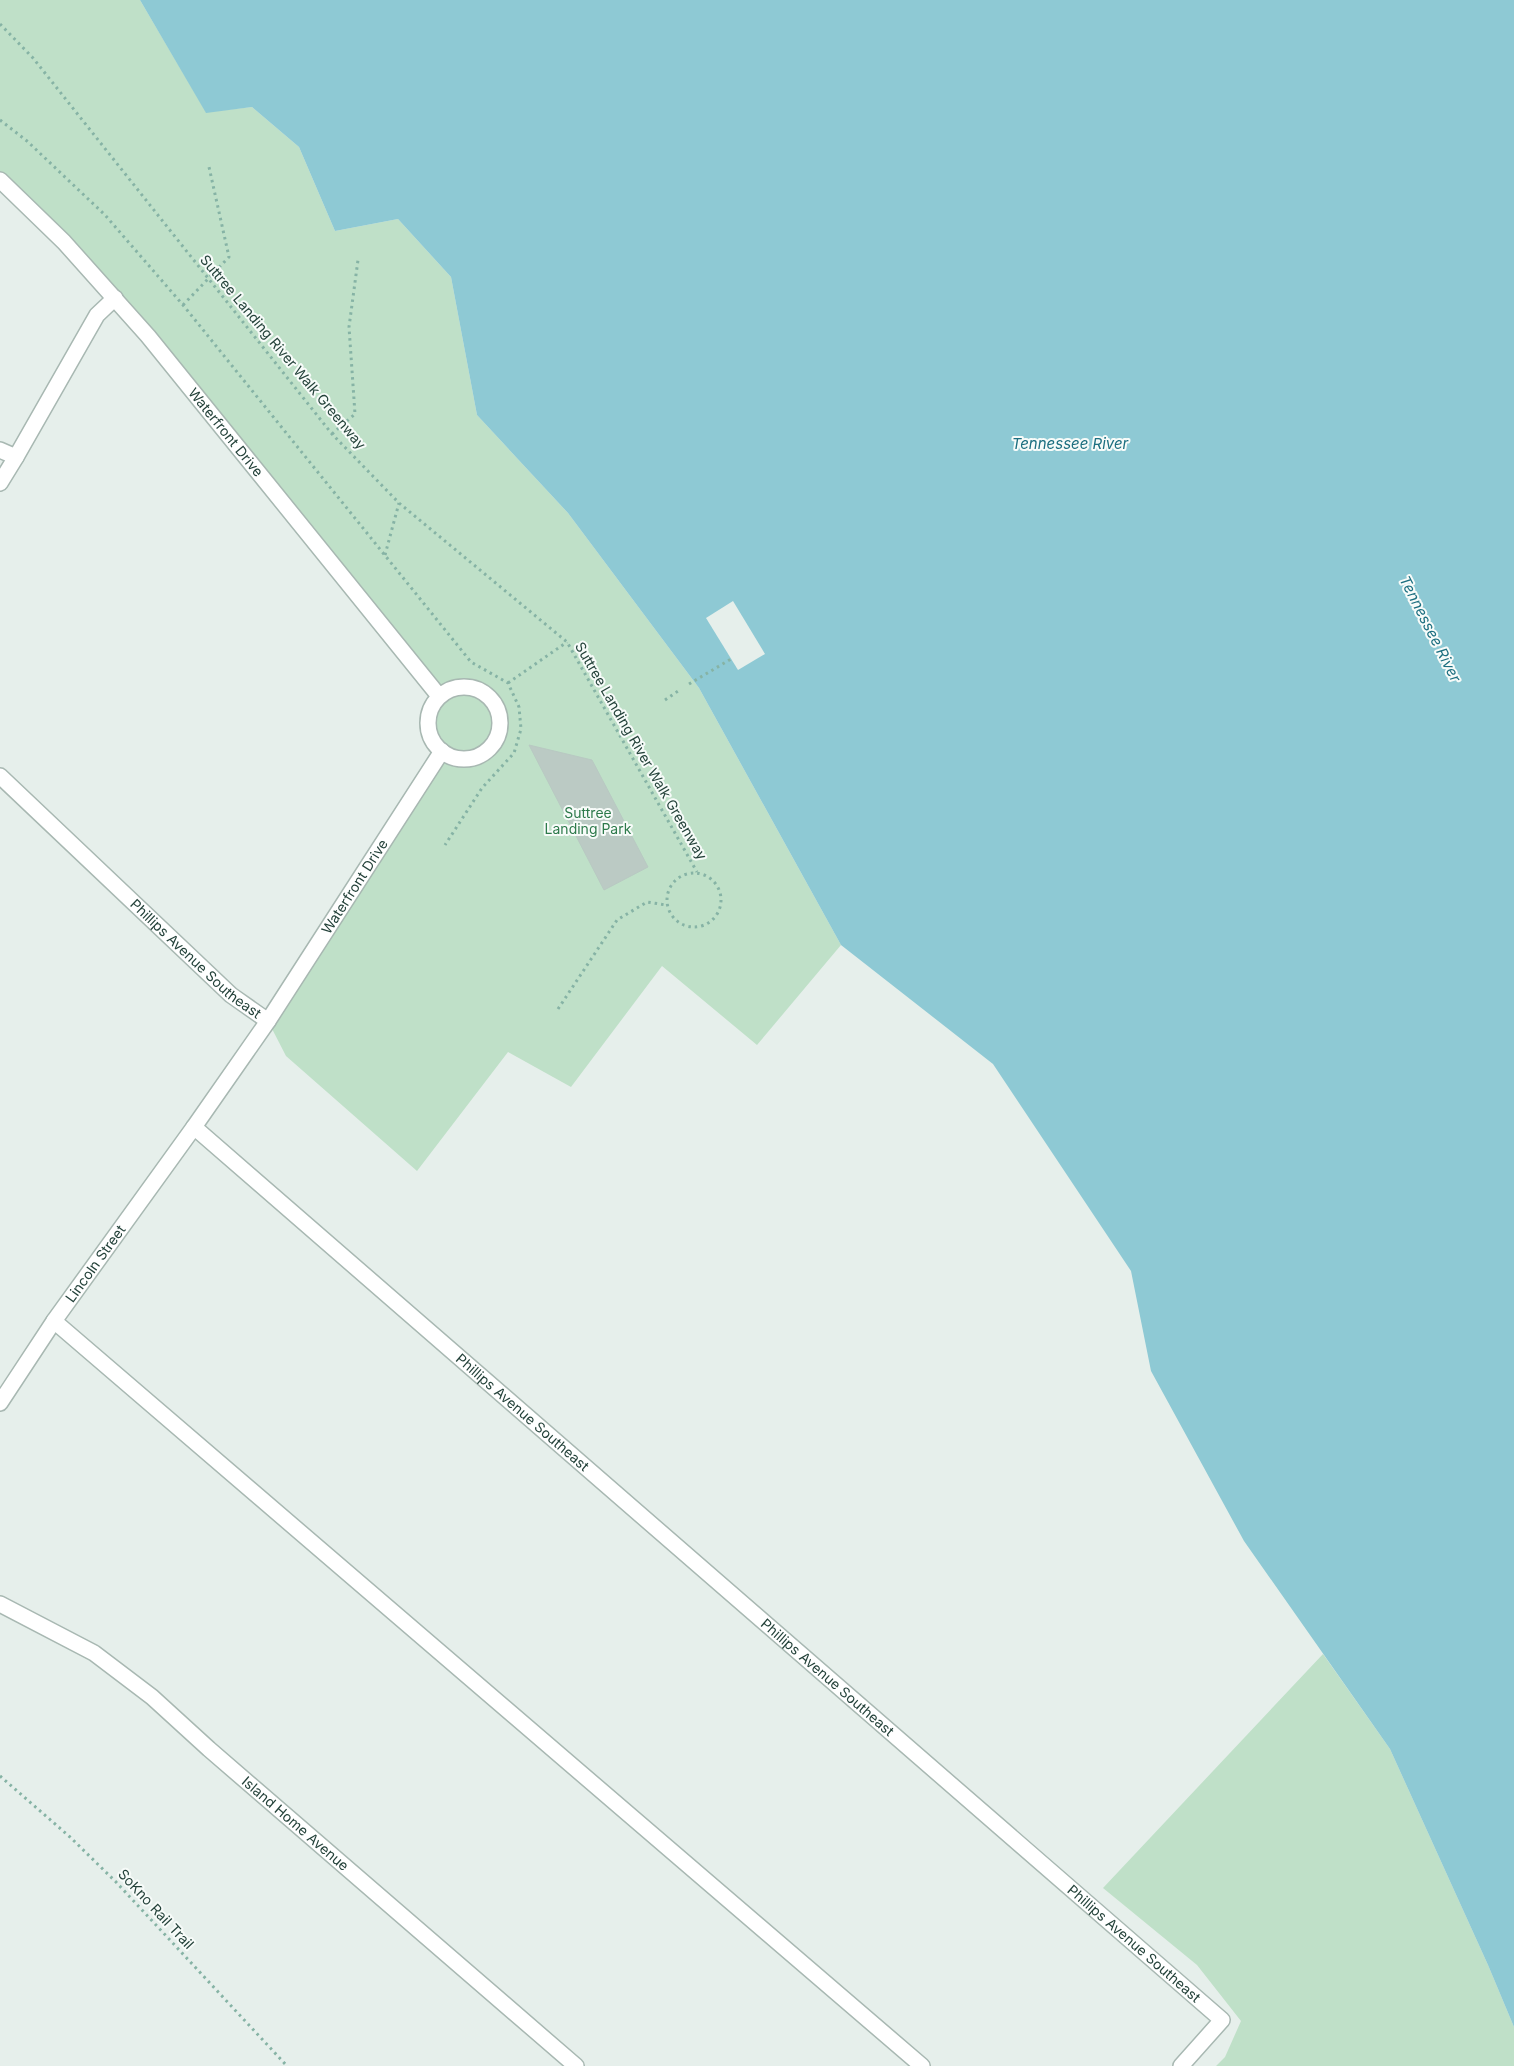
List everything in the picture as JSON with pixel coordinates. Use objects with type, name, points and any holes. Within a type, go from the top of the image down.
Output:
[{"type":"street","name":"Waterfront Drive","points":[[0,180],[64,242],[115,298],[213,416],[439,696]]},
{"type":"street","points":[[0,484],[97,315],[115,298]]},
{"type":"street","points":[[0,450],[16,457]]},
{"type":"street","points":[[456,687],[474,688],[486,694],[494,702],[500,723],[498,735],[493,745],[474,758],[452,757],[442,751],[433,742],[428,730],[431,706],[439,696],[456,687]]},
{"type":"street","name":"Waterfront Drive","points":[[268,1021],[442,751]]},
{"type":"street","name":"Phillips Avenue Southeast","points":[[0,776],[231,995],[268,1021],[194,1127],[1222,2020],[1181,2066]]},
{"type":"street","name":"Lincoln Street","points":[[0,1403],[54,1322],[194,1127]]},
{"type":"street","points":[[54,1322],[922,2066]]},
{"type":"street","name":"Island Home Avenue","points":[[0,1604],[94,1653],[152,1697],[209,1750],[576,2066]]},
{"type":"path","name":"Suttree Landing River Walk Greenway","points":[[0,24],[33,58],[332,434],[399,502],[567,642],[697,872]]},
{"type":"path","points":[[0,120],[27,142],[105,215],[183,304],[471,662],[508,683],[520,707],[521,729],[514,753],[482,788],[445,845]]},
{"type":"path","points":[[183,304],[229,257],[209,167]]},
{"type":"path","points":[[332,434],[355,414],[349,327],[358,260]]},
{"type":"path","points":[[385,555],[399,502]]},
{"type":"path","points":[[508,683],[567,642]]},
{"type":"path","points":[[689,684],[731,659]]},
{"type":"path","points":[[664,700],[681,689]]},
{"type":"path","points":[[697,872],[711,878],[720,890],[721,905],[714,919],[701,927],[686,926],[673,918],[666,905],[668,888],[680,875],[697,872]]},
{"type":"path","points":[[558,1009],[617,920],[646,902],[666,905]]},
{"type":"path","name":"SoKno Rail Trail","points":[[0,1776],[70,1837],[116,1882],[287,2066]]},
{"type":"green space","name":"Suttree Landing Park","points":[[0,0],[140,0],[206,112],[252,107],[299,147],[335,231],[398,219],[451,277],[477,415],[568,513],[699,688],[841,945],[757,1045],[662,966],[571,1087],[508,1052],[417,1171],[286,1056],[268,1021],[441,752],[432,738],[428,724],[430,711],[439,696],[231,438],[0,180]]},
{"type":"green space","points":[[1323,1654],[1390,1749],[1488,1965],[1514,2027],[1514,2066],[1216,2066],[1225,2057],[1241,2021],[1197,1965],[1103,1888]]},
{"type":"water","name":"Tennessee River","points":[[140,0],[1514,0],[1514,2027],[1488,1965],[1390,1749],[1244,1541],[1151,1371],[1131,1271],[993,1064],[841,945],[699,688],[568,513],[477,415],[451,277],[398,219],[335,231],[299,147],[252,107],[206,113]]},
{"type":"pier","points":[[733,601],[765,654],[738,670],[706,618]]},
{"type":"building","points":[[529,745],[592,760],[648,867],[604,890]]}]
